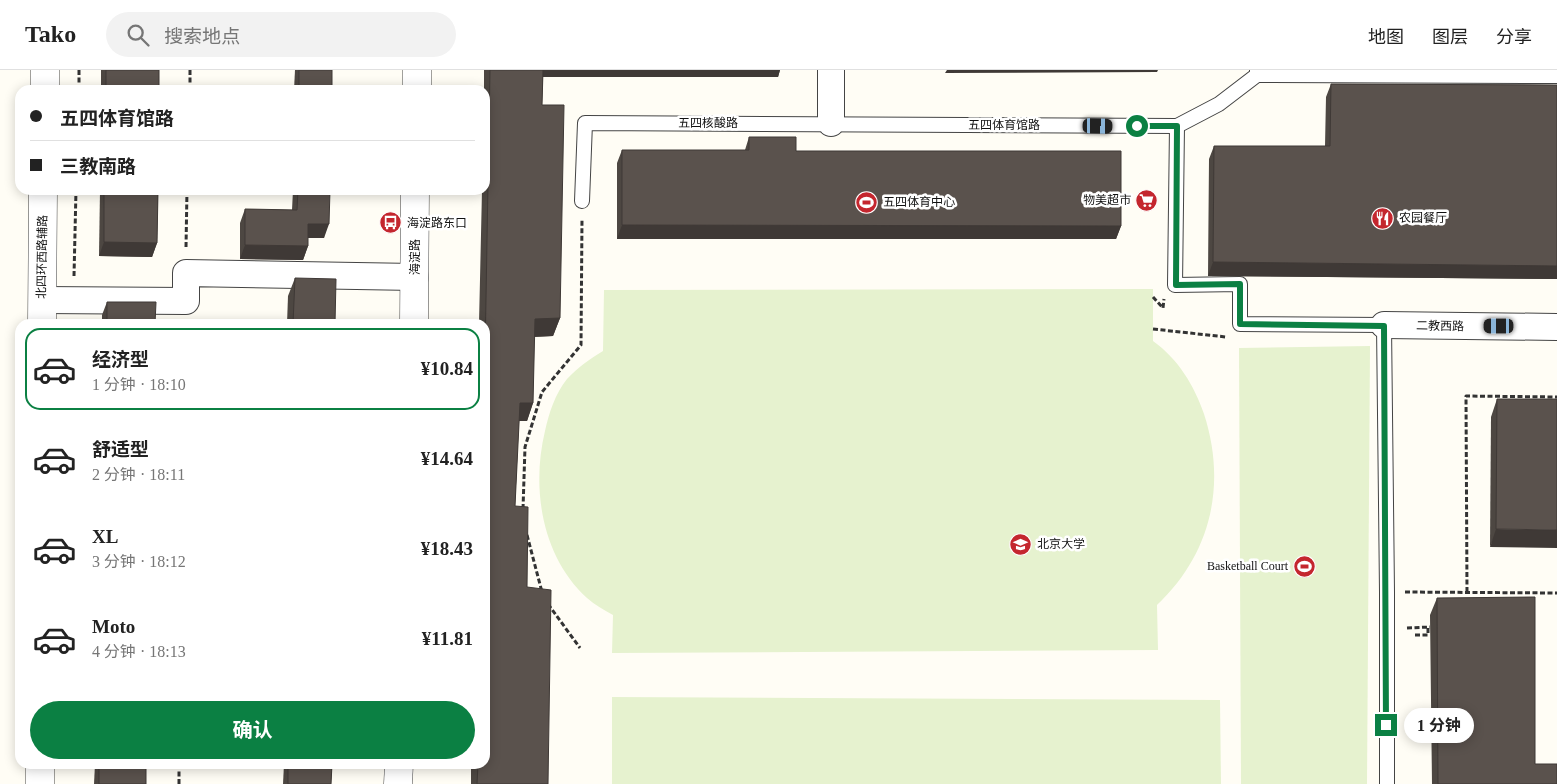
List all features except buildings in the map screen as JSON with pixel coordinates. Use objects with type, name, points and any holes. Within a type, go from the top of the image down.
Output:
[{"type":"street","points":[[45,70],[45,85]]},
{"type":"street","points":[[417,70],[417,85]]},
{"type":"street","points":[[831,70],[831,123]]},
{"type":"street","name":"北四环西路辅路","points":[[42,312],[43,195]]},
{"type":"street","name":"海淀路","points":[[414,319],[416,195]]},
{"type":"street","points":[[42,312],[73,300],[186,301],[186,273],[415,277]]},
{"type":"street","name":"二教西路","points":[[1384,326],[1557,327]]},
{"type":"street","points":[[40,769],[40,784]]},
{"type":"street","points":[[398,784],[399,769]]},
{"type":"lane","points":[[1386,784],[1387,592],[1384,326],[1240,324],[1240,284],[1176,285],[1177,126],[1219,104],[1257,73],[1557,76]]},
{"type":"lane","name":"五四核酸路","points":[[582,201],[585,123],[831,123]]},
{"type":"lane","name":"五四体育馆路","points":[[831,123],[1177,126]]},
{"type":"path","points":[[79,70],[79,85]]},
{"type":"path","points":[[190,70],[190,85]]},
{"type":"path","points":[[73,300],[76,195]]},
{"type":"path","points":[[186,273],[187,195]]},
{"type":"path","points":[[523,511],[525,447],[542,392],[580,345],[582,201]]},
{"type":"path","points":[[1153,329],[1240,339],[1240,324]]},
{"type":"path","points":[[1467,592],[1466,396],[1557,397]]},
{"type":"path","points":[[525,528],[544,597],[580,648]]},
{"type":"path","points":[[1387,592],[1557,593]]},
{"type":"path","points":[[1415,635],[1428,635],[1429,627],[1423,627]]},
{"type":"path","points":[[179,769],[179,784]]},
{"type":"green space","points":[[1153,289],[1153,341],[1177,364],[1195,393],[1204,414],[1211,440],[1214,467],[1209,517],[1202,541],[1190,564],[1157,605],[1158,650],[612,653],[613,615],[590,601],[559,563],[550,542],[540,499],[541,453],[548,417],[559,391],[567,379],[580,367],[603,351],[604,290]]},
{"type":"green space","name":"Basketball Court","points":[[1370,346],[1367,784],[1241,784],[1239,348]]},
{"type":"green space","points":[[612,697],[1220,700],[1221,784],[612,784]]},
{"type":"place","name":"物美超市","points":[[1147,200]]},
{"type":"place","name":"五四体育中心","points":[[867,202]]},
{"type":"place","name":"农园餐厅","points":[[1383,218]]},
{"type":"place","name":"海淀路东口","points":[[391,223]]},
{"type":"place","name":"北京大学","points":[[1021,544]]},
{"type":"place","name":"Basketball Court","points":[[1304,566]]},
{"type":"route","points":[[1137,126],[1177,126],[1176,285],[1240,284],[1240,324],[1384,326],[1387,592],[1386,725]]}]
